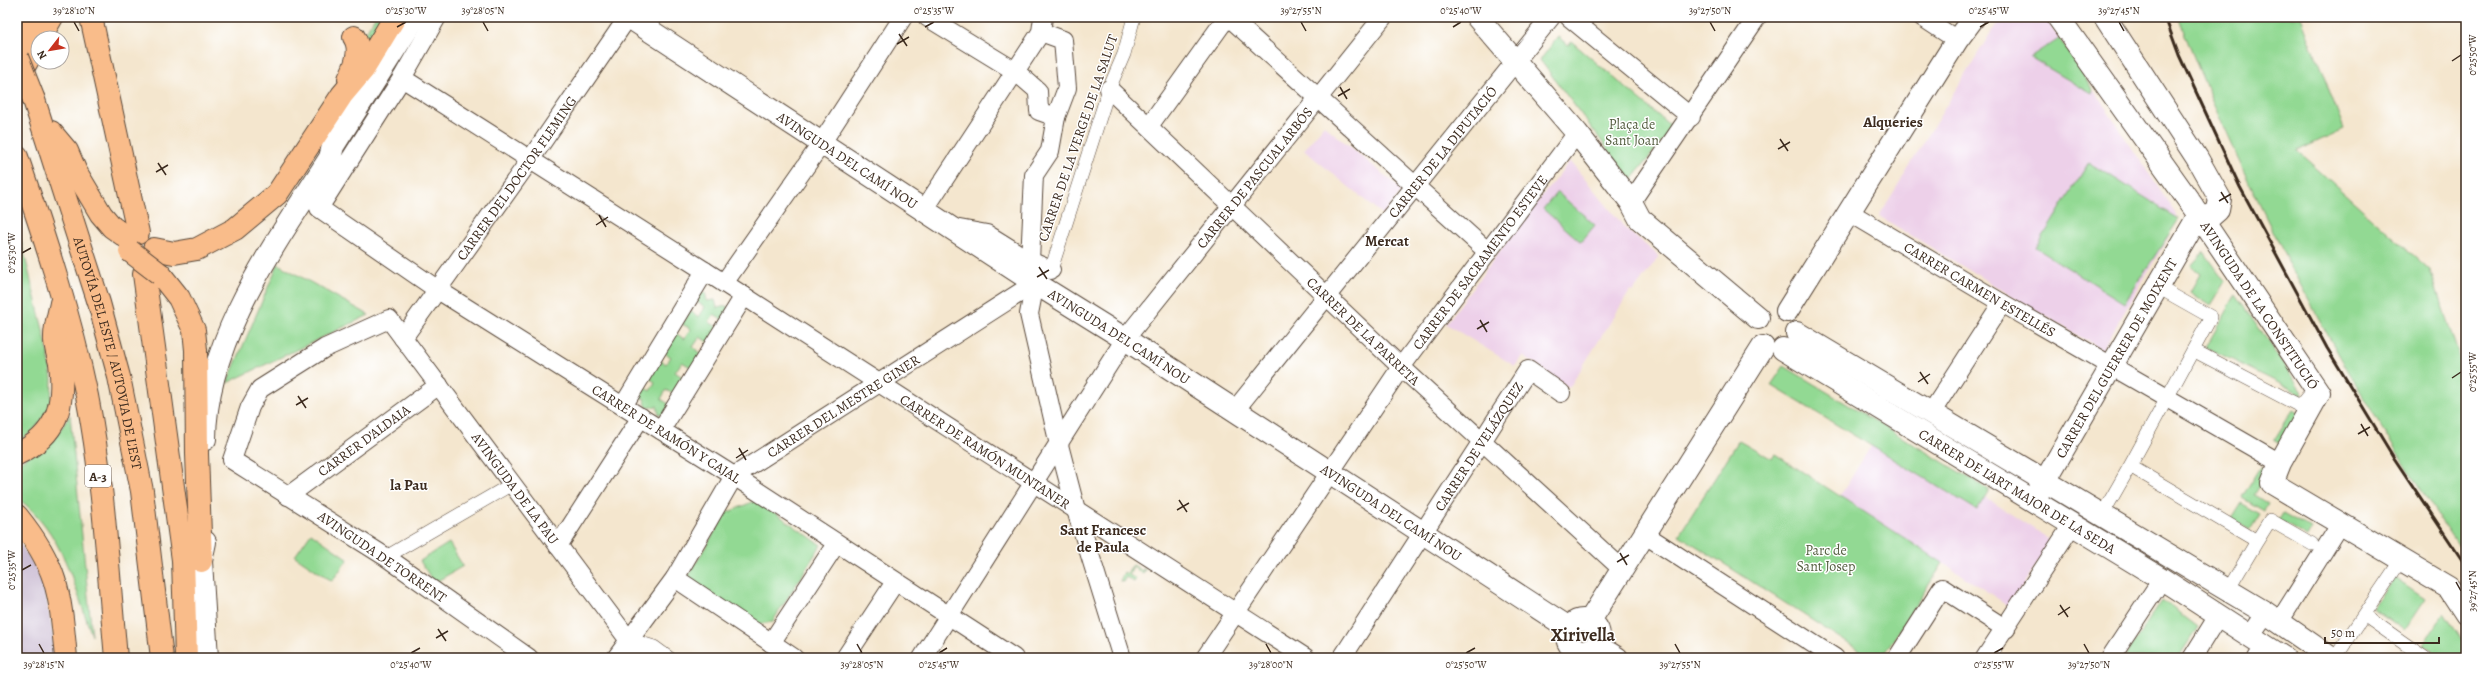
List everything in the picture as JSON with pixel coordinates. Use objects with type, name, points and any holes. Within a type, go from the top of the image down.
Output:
[{"type":"highway","points":[[17,53],[37,17]]},
{"type":"highway","points":[[45,30],[52,17]]},
{"type":"highway","points":[[90,17],[132,241],[152,274],[179,298],[194,330],[196,350],[197,454],[201,561]]},
{"type":"highway","points":[[44,125],[67,151],[76,172],[86,206],[97,224],[108,235],[132,241],[154,249],[174,253],[187,252],[210,243],[234,229],[277,194],[342,95],[362,70],[395,17]]},
{"type":"highway","points":[[342,95],[356,65],[357,42],[354,37]]},
{"type":"highway","points":[[17,78],[30,56]]},
{"type":"highway","name":"AUTOVÍA DEL ESTE / AUTOVIA DE L'EST","points":[[17,57],[44,125],[99,302],[119,377],[142,491],[162,658]]},
{"type":"highway","name":"A-3","points":[[17,157],[63,296],[87,396],[103,514],[116,658]]},
{"type":"highway","points":[[152,274],[183,560],[186,658]]},
{"type":"highway","points":[[17,454],[45,435],[52,426],[60,407],[62,380],[55,337],[63,296]]},
{"type":"highway","points":[[17,516],[44,552],[54,576],[60,602],[66,658]]},
{"type":"street","points":[[207,658],[201,561],[205,538],[205,430],[216,368],[230,330],[258,273],[330,158],[333,146],[415,17]]},
{"type":"street","points":[[437,17],[402,78],[705,271],[622,406]]},
{"type":"street","name":"AVINGUDA DEL CAMÍ NOU","points":[[629,17],[950,227],[1043,276],[1125,339],[1422,531],[1573,638]]},
{"type":"street","name":"CARRER DEL DOCTOR FLEMING","points":[[403,338],[530,160],[629,17]]},
{"type":"street","points":[[724,283],[822,142],[903,17]]},
{"type":"street","points":[[927,17],[1015,71],[1038,91],[1039,111],[1056,116]]},
{"type":"street","name":"CARRER DE LA VERGE DE LA SALUT","points":[[1043,276],[1109,89],[1124,54],[1134,17]]},
{"type":"street","points":[[1150,126],[1228,17],[1320,98],[1488,252]]},
{"type":"street","name":"CARRER DE PASCUAL ARBÓS","points":[[922,658],[1060,444],[1125,339],[1231,206],[1320,98],[1383,17]]},
{"type":"street","points":[[1477,17],[1577,133],[1631,202],[1640,219],[1758,318]]},
{"type":"street","name":"CARRER DE LA DIPUTACIÓ","points":[[1235,410],[1551,17]]},
{"type":"street","points":[[1569,17],[1691,117]]},
{"type":"street","points":[[1631,202],[1691,117],[1757,17]]},
{"type":"street","points":[[1922,17],[1957,40]]},
{"type":"street","points":[[1787,311],[1957,40],[1974,17]]},
{"type":"street","name":"AVINGUDA DE LA CONSTITUCIÓ","points":[[2058,17],[2199,216],[2319,393],[2280,463],[2272,482],[2340,525],[2449,588],[2466,614]]},
{"type":"street","name":"AVINGUDA DE LA CONSTITUCIÓ","points":[[2105,17],[2197,158],[2220,198],[2214,214],[2210,217],[2199,216]]},
{"type":"street","points":[[924,210],[1015,71],[1042,25],[1063,40],[1067,88],[1056,116],[1050,151],[1034,175],[1030,261]]},
{"type":"street","name":"CARRER DE RAMÓN Y CAJAL","points":[[402,78],[319,208],[438,290],[734,476],[894,582],[950,616],[1003,655]]},
{"type":"street","name":"CARRER DE LA PARRETA","points":[[1109,89],[1150,126],[1231,206],[1401,367],[1482,439],[1622,569]]},
{"type":"street","name":"CARRER DE SACRAMENTO ESTEVE","points":[[1205,658],[1401,367],[1577,133]]},
{"type":"street","points":[[2172,179],[2197,158]]},
{"type":"street","name":"CARRER CARMEN ESTELLÉS","points":[[1849,212],[2002,303],[2280,463]]},
{"type":"street","name":"CARRER DEL GUERRER DE MOIXENT","points":[[2034,500],[2199,216]]},
{"type":"street","points":[[950,227],[987,234],[1030,261],[1043,276],[1029,314],[1076,510],[1122,658]]},
{"type":"street","name":"CARRER DE RAMÓN MUNTANER","points":[[705,271],[1306,658]]},
{"type":"street","name":"CARRER DEL MESTRE GINER","points":[[616,658],[675,578],[734,476],[877,382],[1043,276]]},
{"type":"street","points":[[2102,515],[2211,317],[2158,287]]},
{"type":"street","points":[[661,430],[744,296]]},
{"type":"street","points":[[1931,413],[2002,303]]},
{"type":"street","points":[[1617,658],[1596,645],[1586,652],[1580,652],[1573,638],[1773,348],[1792,343],[1797,332],[1795,320],[1787,311],[1774,308],[1763,313],[1758,318],[1754,330],[1756,336],[1773,348]]},
{"type":"street","name":"AVINGUDA DE LA PAU","points":[[232,460],[250,407],[260,389],[325,348],[389,319],[628,640],[645,658]]},
{"type":"street","name":"CARRER DE L'ART MAJOR DE LA SEDA","points":[[1797,332],[2228,590],[2279,622],[2331,658]]},
{"type":"street","name":"CARRER DE L'ART MAJOR DE LA SEDA","points":[[1773,348],[2034,500],[2072,525],[2162,579],[2267,650]]},
{"type":"street","points":[[2193,350],[2300,406],[2307,397]]},
{"type":"street","name":"CARRER DE VELÁZQUEZ","points":[[1342,658],[1422,531],[1528,370],[1561,393]]},
{"type":"street","name":"CARRER D'ALDAIA","points":[[288,496],[439,385]]},
{"type":"street","points":[[558,546],[641,417]]},
{"type":"street","name":"AVINGUDA DE TORRENT","points":[[232,460],[386,557],[529,658]]},
{"type":"street","points":[[2130,466],[2257,541]]},
{"type":"street","points":[[386,557],[512,484]]},
{"type":"street","points":[[2228,590],[2270,520],[2312,544]]},
{"type":"street","points":[[1986,658],[2072,525]]},
{"type":"street","points":[[2267,650],[2279,622],[2340,525]]},
{"type":"street","points":[[1644,534],[1834,658]]},
{"type":"street","points":[[771,643],[836,544]]},
{"type":"street","points":[[2335,658],[2401,560]]},
{"type":"street","points":[[675,578],[794,658]]},
{"type":"street","points":[[2110,658],[2162,579]]},
{"type":"street","points":[[845,658],[894,582]]},
{"type":"street","points":[[1897,658],[1942,588],[2006,629]]},
{"type":"street","points":[[2364,615],[2425,658]]},
{"type":"street","points":[[2192,658],[2218,616]]},
{"type":"street","points":[[2267,650],[2279,622]]},
{"type":"street","points":[[628,640],[654,647],[670,658]]},
{"type":"shaded area","points":[[2007,17],[2043,17],[2047,20],[2179,219],[2102,350],[1879,216],[1993,29]]},
{"type":"shaded area","points":[[1324,125],[1402,190],[1383,215],[1304,150]]},
{"type":"shaded area","points":[[1570,161],[1627,230],[1659,256],[1633,292],[1630,291],[1569,388],[1523,356],[1515,366],[1446,324],[1525,217]]},
{"type":"shaded area","points":[[1871,446],[1977,510],[1985,497],[2052,541],[2009,606],[1840,496]]},
{"type":"shaded area","points":[[17,539],[43,578],[57,658],[17,658]]},
{"type":"green space","points":[[375,17],[388,17],[364,57],[364,35]]},
{"type":"green space","points":[[2178,17],[2301,17],[2344,129],[2297,151],[2430,270],[2466,377],[2466,547],[2461,550],[2379,422],[2340,357],[2304,292],[2237,157]]},
{"type":"green space","name":"Plaça de Sant Joan","points":[[1558,37],[1568,45],[1572,42],[1673,128],[1631,180],[1540,60]]},
{"type":"green space","points":[[2059,38],[2093,90],[2092,94],[2030,57]]},
{"type":"green space","points":[[2089,162],[2179,219],[2124,303],[2036,248]]},
{"type":"green space","points":[[1557,192],[1595,225],[1581,242],[1543,209]]},
{"type":"green space","points":[[17,224],[47,346],[52,379],[51,406],[33,431],[17,442]]},
{"type":"green space","points":[[2204,252],[2225,281],[2211,306],[2190,292],[2200,274],[2191,267]]},
{"type":"green space","points":[[278,264],[369,315],[227,383]]},
{"type":"green space","points":[[705,292],[707,301],[715,300],[717,308],[727,306],[729,314],[724,321],[714,314],[709,322],[719,328],[709,343],[700,337],[693,347],[702,354],[692,368],[682,362],[675,372],[685,379],[675,395],[666,390],[661,399],[670,405],[665,413],[659,415],[657,406],[647,408],[644,398],[636,398],[640,385],[650,391],[655,382],[646,376],[657,358],[666,364],[671,357],[662,351],[674,332],[684,339],[691,329],[682,324],[690,311],[699,317],[705,307],[695,301],[700,293]]},
{"type":"green space","points":[[2236,294],[2301,390],[2303,395],[2206,347]]},
{"type":"green space","points":[[1784,366],[1989,490],[1977,510],[1771,385]]},
{"type":"green space","points":[[2293,410],[2302,416],[2284,446],[2274,440]]},
{"type":"green space","points":[[70,415],[92,636],[73,579],[56,543],[45,526],[32,511],[17,498],[17,464],[54,439]]},
{"type":"green space","name":"Parc de Sant Josep","points":[[1739,440],[1772,459],[1775,454],[1943,563],[1881,658],[1871,658],[1679,535]]},
{"type":"green space","points":[[2261,467],[2269,472],[2254,495],[2268,504],[2264,511],[2242,498]]},
{"type":"green space","points":[[757,500],[821,545],[773,621],[758,625],[687,578],[726,513]]},
{"type":"green space","points":[[2241,503],[2260,514],[2250,530],[2231,519]]},
{"type":"green space","points":[[2283,513],[2311,529],[2307,537],[2279,520]]},
{"type":"green space","points":[[311,533],[348,559],[332,581],[295,556]]},
{"type":"green space","points":[[449,543],[463,566],[434,583],[420,561]]},
{"type":"green space","points":[[1133,565],[1142,571],[1144,568],[1145,570],[1143,574],[1133,567],[1129,575],[1136,579],[1134,582],[1126,577],[1123,582],[1120,581],[1124,572],[1127,574]]},
{"type":"green space","points":[[2394,578],[2425,599],[2404,630],[2373,608]]},
{"type":"green space","points":[[2162,600],[2198,627],[2178,658],[2124,658]]},
{"type":"green space","points":[[2444,613],[2466,646],[2466,658],[2443,658],[2424,645]]},
{"type":"railway","points":[[2165,17],[2179,55],[2240,187],[2327,348],[2394,458],[2466,566]]},
{"type":"district","name":"Alqueries","points":[[1893,122]]},
{"type":"district","name":"Mercat","points":[[1387,241]]},
{"type":"district","name":"la Pau","points":[[409,485]]},
{"type":"district","name":"Sant Francesc de Paula","points":[[1103,538]]},
{"type":"district","name":"Xirivella","points":[[1583,635]]}]
